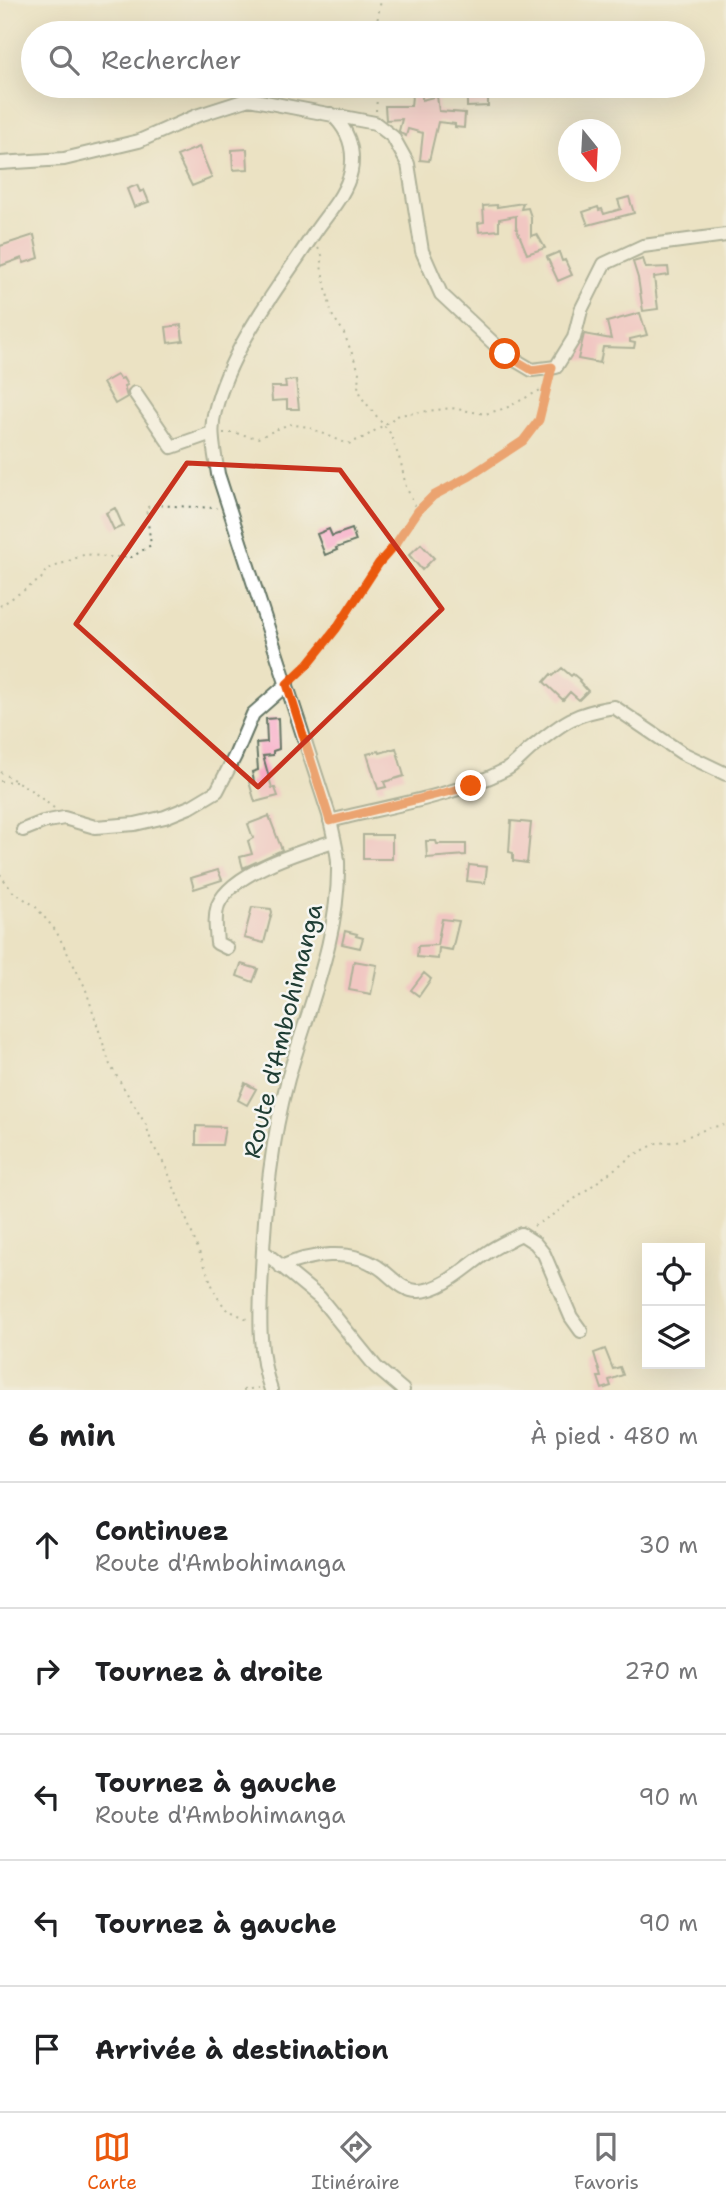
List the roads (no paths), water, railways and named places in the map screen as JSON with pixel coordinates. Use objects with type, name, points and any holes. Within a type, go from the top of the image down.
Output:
[{"type":"street","points":[[0,163],[64,159],[139,141],[196,116],[249,99],[375,123],[394,137],[408,164],[422,251],[441,294],[505,354],[532,370],[556,367],[574,338],[581,310],[604,264],[643,246],[726,235]]},
{"type":"street","points":[[331,114],[343,124],[351,150]]},
{"type":"street","points":[[351,150],[355,137],[375,123]]},
{"type":"street","name":"Route d'Ambohimanga","points":[[270,1388],[259,1326],[273,1144],[288,1080],[318,984],[337,903],[338,859],[330,821],[218,474],[212,433],[220,392],[246,337],[338,200],[351,173],[351,150]]},
{"type":"street","points":[[135,393],[173,447],[212,433]]},
{"type":"street","points":[[23,830],[64,818],[95,827],[135,824],[166,817],[192,806],[217,790],[253,715],[287,684]]},
{"type":"street","points":[[330,821],[471,786],[509,769],[567,720],[584,712],[614,706],[682,753],[726,774]]},
{"type":"street","points":[[227,948],[217,943],[215,918],[227,891],[256,871],[334,841]]},
{"type":"street","points":[[281,1267],[295,1260],[347,1255],[377,1266],[409,1290],[422,1290],[438,1286],[521,1234],[535,1243],[544,1254],[571,1317],[582,1331]]},
{"type":"street","points":[[263,1251],[320,1298],[376,1367],[404,1390]]}]
